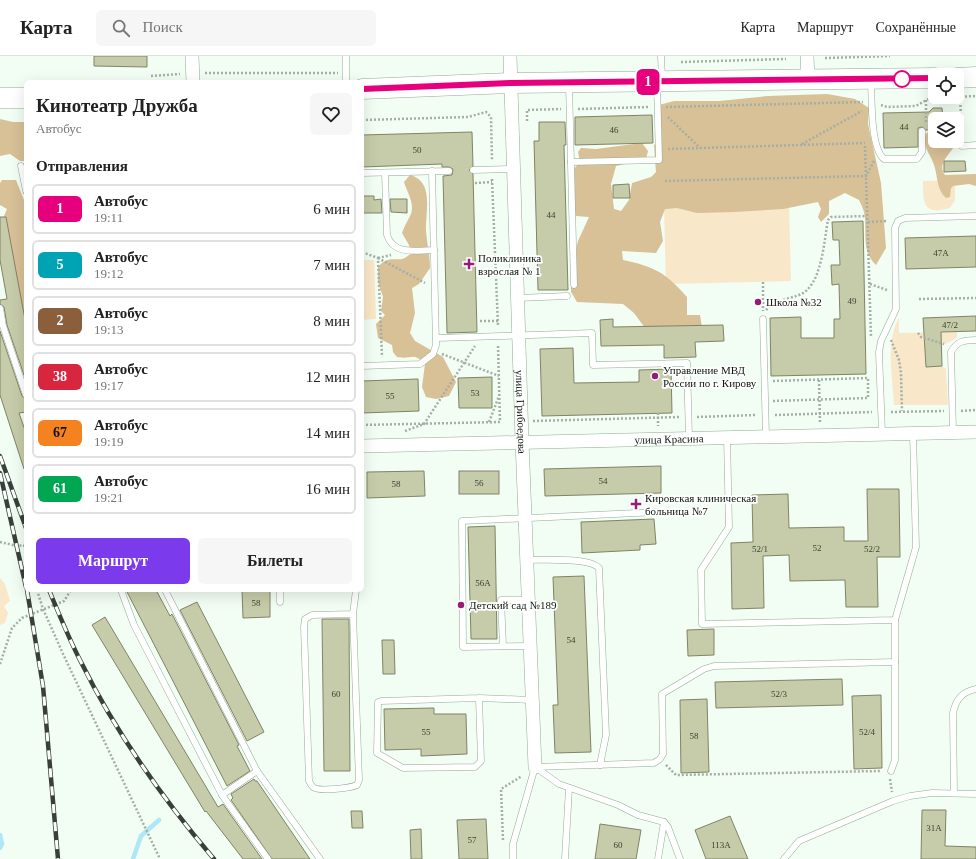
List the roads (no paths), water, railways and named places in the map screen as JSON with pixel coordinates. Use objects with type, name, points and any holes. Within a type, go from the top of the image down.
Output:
[{"type":"main road","points":[[364,89],[510,83],[928,78]]},
{"type":"main road","points":[[964,86],[976,78]]},
{"type":"main road","points":[[0,98],[24,98]]},
{"type":"street","points":[[192,56],[193,78]]},
{"type":"street","name":"улица Грибоедова","points":[[510,56],[518,335],[535,767]]},
{"type":"street","points":[[807,56],[808,80]]},
{"type":"street","name":"улица Красина","points":[[364,446],[522,441],[976,432]]},
{"type":"lane","points":[[346,56],[346,80]]},
{"type":"lane","points":[[571,162],[659,160],[657,107],[661,56]]},
{"type":"lane","points":[[871,79],[874,132],[878,154],[884,159],[917,159],[922,152],[922,131]]},
{"type":"lane","points":[[568,83],[574,285]]},
{"type":"lane","points":[[964,146],[976,146]]},
{"type":"lane","points":[[21,166],[24,181]]},
{"type":"lane","points":[[473,170],[513,169]]},
{"type":"lane","points":[[364,174],[449,171]]},
{"type":"lane","points":[[364,366],[420,364],[428,360],[434,351],[437,338],[432,172]]},
{"type":"lane","points":[[386,173],[387,235],[389,241],[394,247],[402,250],[434,250]]},
{"type":"lane","points":[[882,434],[879,352],[881,340],[886,327],[896,309],[895,228],[898,221],[905,218],[976,216]]},
{"type":"lane","points":[[517,298],[566,296]]},
{"type":"lane","points":[[0,308],[3,326],[24,389]]},
{"type":"lane","points":[[763,320],[766,436]]},
{"type":"lane","points":[[437,338],[592,333],[593,365],[688,363],[689,438]]},
{"type":"lane","points":[[953,433],[952,352],[954,348],[963,340],[976,340]]},
{"type":"lane","points":[[890,771],[895,760],[895,620],[916,547],[913,434]]},
{"type":"lane","points":[[727,437],[729,527],[701,570],[702,624],[895,620]]},
{"type":"lane","points":[[530,646],[463,647],[461,524],[464,519],[525,518],[658,512]]},
{"type":"lane","points":[[526,560],[550,559],[592,563],[599,568],[606,735],[600,765]]},
{"type":"lane","points":[[122,592],[134,625],[222,795],[268,859]]},
{"type":"lane","points":[[165,592],[257,770],[320,859]]},
{"type":"lane","points":[[280,592],[280,602]]},
{"type":"lane","points":[[353,614],[312,615],[305,620],[304,623],[309,781],[313,787],[318,789],[352,788],[357,785],[359,780],[353,614],[356,592]]},
{"type":"lane","points":[[502,646],[501,600],[528,600]]},
{"type":"lane","points":[[535,767],[654,763],[660,759],[663,754],[662,694],[666,690],[709,667],[895,662]]},
{"type":"lane","points":[[954,793],[953,713],[955,702],[964,692],[976,689]]},
{"type":"lane","points":[[479,698],[480,761],[475,767],[403,768],[378,753],[378,702],[479,698],[532,700]]},
{"type":"lane","points":[[535,767],[559,784],[618,805],[638,815],[664,822],[668,827],[680,859]]},
{"type":"lane","points":[[513,859],[512,844],[535,767]]},
{"type":"lane","points":[[222,795],[257,770]]},
{"type":"lane","points":[[565,859],[569,788]]},
{"type":"lane","points":[[784,859],[799,841],[893,801],[910,796],[932,793],[976,794]]},
{"type":"lane","points":[[658,859],[664,822]]},
{"type":"waterway","points":[[133,859],[141,836],[159,820]]},
{"type":"waterway","points":[[0,835],[2,844],[0,848]]},
{"type":"railway","points":[[0,456],[24,522]]},
{"type":"railway","points":[[0,473],[24,578]]},
{"type":"railway","points":[[27,592],[43,686],[58,859]]},
{"type":"railway","points":[[50,592],[77,653],[109,714],[159,789],[214,859]]},
{"type":"place","name":"Поликлиника взрослая № 1","points":[[469,264]]},
{"type":"place","name":"Школа №32","points":[[758,302]]},
{"type":"place","name":"Управление МВД России по г. Кирову","points":[[655,376]]},
{"type":"place","name":"Кировская клиническая больница №7","points":[[636,504]]},
{"type":"place","name":"Детский сад №189","points":[[461,605]]}]
